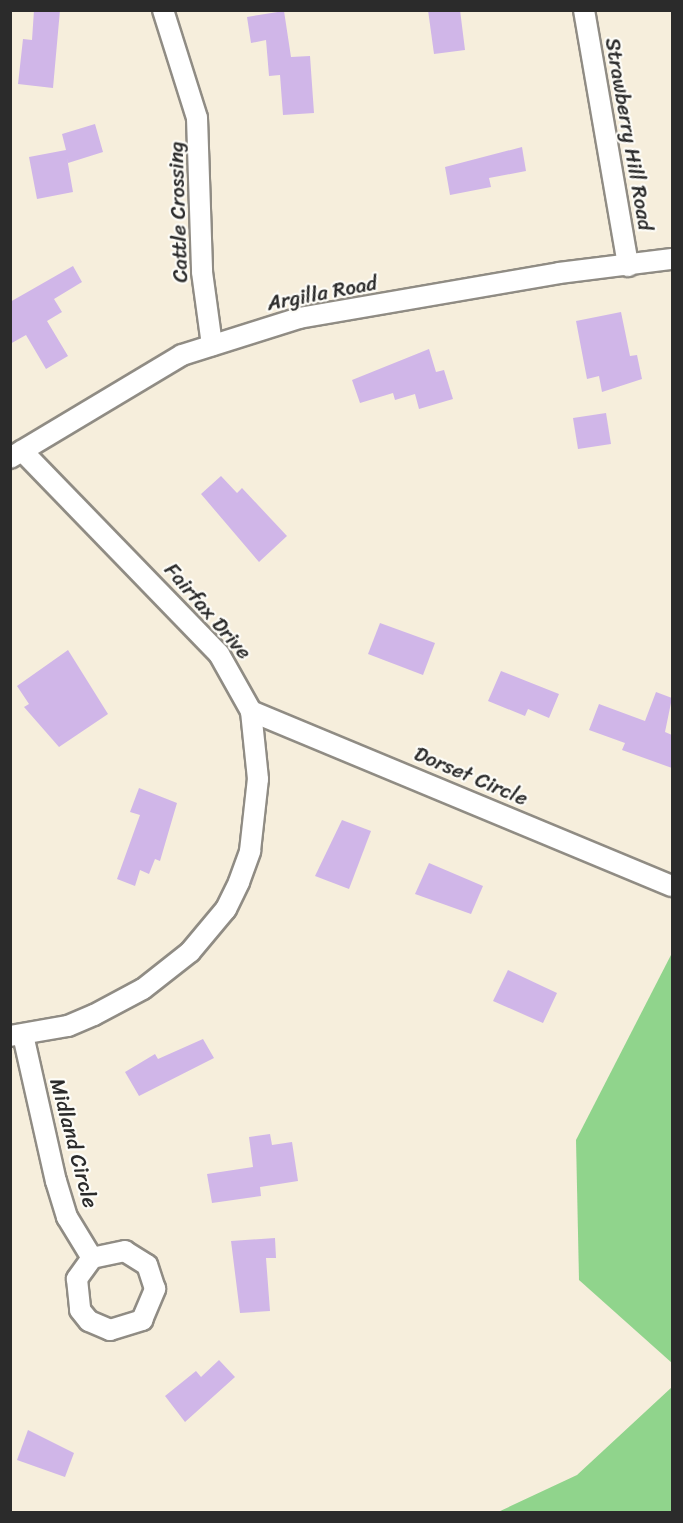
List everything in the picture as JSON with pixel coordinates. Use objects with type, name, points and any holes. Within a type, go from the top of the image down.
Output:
[{"type":"street","name":"Cattle Crossing","points":[[163,10],[198,118],[202,272],[212,345]]},
{"type":"street","name":"Strawberry Hill Road","points":[[584,10],[628,266]]},
{"type":"street","name":"Argilla Road","points":[[16,455],[182,355],[299,318],[672,260]]},
{"type":"street","name":"Fairfax Drive","points":[[16,455],[199,630],[237,680],[251,711],[257,742],[255,817],[250,851],[226,909],[190,952],[143,989],[68,1026],[17,1036]]},
{"type":"street","name":"Dorset Circle","points":[[251,711],[672,886]]},
{"type":"street","name":"Midland Circle","points":[[17,1036],[67,1217],[92,1258]]},
{"type":"street","points":[[125,1251],[147,1265],[155,1289],[142,1320],[110,1330],[84,1317],[76,1288],[92,1258],[125,1251]]},
{"type":"green space","points":[[672,953],[672,1363],[579,1280],[576,1140]]},
{"type":"green space","points":[[672,1387],[672,1512],[498,1512],[577,1475]]},
{"type":"building","points":[[34,10],[60,10],[53,88],[18,84],[23,39],[32,40]]},
{"type":"building","points":[[428,10],[460,10],[465,50],[434,54]]},
{"type":"building","points":[[284,11],[291,57],[310,56],[314,113],[283,115],[280,75],[269,76],[266,40],[251,43],[247,17]]},
{"type":"building","points":[[95,124],[103,152],[68,163],[67,158],[73,192],[37,199],[29,157],[66,150],[62,134]]},
{"type":"building","points":[[522,147],[526,171],[489,178],[491,187],[450,195],[445,167]]},
{"type":"building","points":[[73,266],[82,282],[54,299],[62,312],[47,321],[68,356],[46,369],[26,335],[10,344],[10,302]]},
{"type":"building","points":[[621,312],[630,356],[637,355],[642,379],[602,392],[599,376],[587,379],[576,321]]},
{"type":"building","points":[[429,349],[436,372],[444,370],[453,399],[419,409],[415,394],[395,400],[393,393],[360,403],[352,380]]},
{"type":"building","points":[[606,413],[611,444],[578,449],[573,418]]},
{"type":"building","points":[[221,476],[237,493],[242,488],[287,536],[259,562],[201,494]]},
{"type":"building","points":[[380,623],[435,643],[423,675],[368,654]]},
{"type":"building","points":[[68,650],[108,714],[59,747],[24,707],[29,704],[17,686]]},
{"type":"building","points":[[501,671],[559,694],[549,718],[528,709],[525,716],[488,701]]},
{"type":"building","points":[[656,692],[672,698],[665,732],[672,735],[672,768],[622,750],[625,743],[589,730],[599,704],[645,721]]},
{"type":"building","points":[[139,788],[177,803],[160,861],[155,859],[149,874],[140,870],[135,886],[117,879],[140,815],[130,812]]},
{"type":"building","points":[[342,820],[371,831],[349,889],[315,876]]},
{"type":"building","points":[[429,863],[483,886],[471,914],[415,894]]},
{"type":"building","points":[[508,970],[557,993],[543,1023],[493,1001]]},
{"type":"building","points":[[203,1039],[214,1058],[139,1096],[125,1072],[155,1054],[158,1059]]},
{"type":"building","points":[[270,1134],[272,1145],[292,1142],[298,1181],[260,1187],[261,1196],[212,1203],[207,1174],[253,1167],[249,1137]]},
{"type":"building","points":[[275,1238],[276,1258],[266,1258],[270,1311],[240,1313],[231,1241]]},
{"type":"building","points":[[219,1360],[235,1377],[185,1422],[165,1396],[196,1371],[201,1377]]},
{"type":"building","points":[[28,1430],[74,1453],[65,1477],[17,1460]]}]
